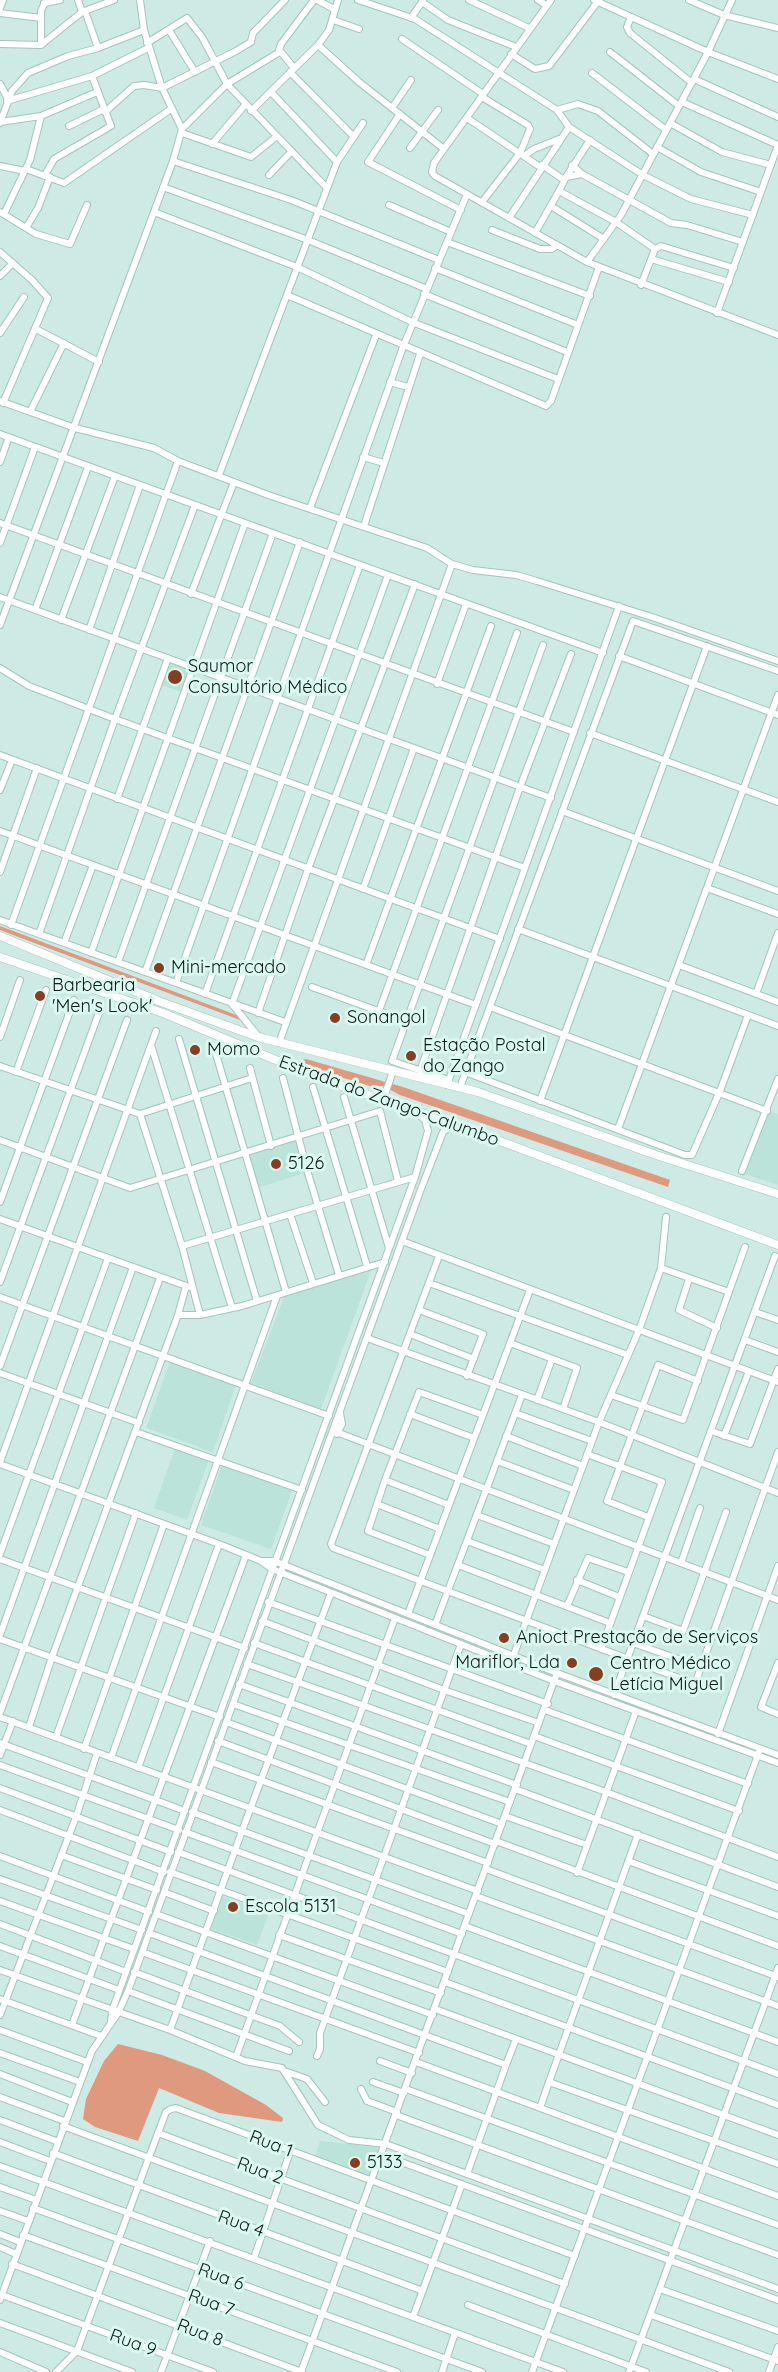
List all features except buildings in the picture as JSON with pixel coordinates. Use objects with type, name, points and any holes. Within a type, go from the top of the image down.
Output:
[{"type":"main road","name":"Estrada do Zango-Calumbo","points":[[0,936],[160,1002],[258,1037],[448,1083],[509,1102],[656,1155],[778,1194]]},
{"type":"main road","name":"Estrada do Zango-Calumbo","points":[[0,957],[184,1021],[295,1069],[457,1125],[778,1245]]},
{"type":"street","points":[[0,8],[3,0]]},
{"type":"street","points":[[41,45],[41,18],[45,2],[60,0]]},
{"type":"street","points":[[78,0],[98,48]]},
{"type":"street","points":[[0,44],[41,45],[84,11],[114,0]]},
{"type":"street","points":[[140,0],[147,46],[162,88],[182,131],[251,157],[276,137]]},
{"type":"street","points":[[69,126],[105,111],[134,86],[162,88],[251,42],[253,33],[285,0]]},
{"type":"street","points":[[334,9],[316,0],[281,44],[280,51],[292,70],[354,137]]},
{"type":"street","points":[[251,111],[318,45],[333,20],[338,0]]},
{"type":"street","points":[[358,0],[411,18],[499,71],[557,110],[568,127],[643,175],[691,199],[753,215]]},
{"type":"street","points":[[469,0],[529,28]]},
{"type":"street","points":[[538,0],[549,3],[434,163],[432,172],[467,195],[587,262],[641,285],[778,335]]},
{"type":"street","points":[[689,0],[724,15],[778,28]]},
{"type":"street","points":[[587,262],[616,222],[643,175],[708,52],[732,0]]},
{"type":"street","points":[[411,18],[423,1],[448,21],[516,47]]},
{"type":"street","points":[[511,54],[535,69],[549,66],[597,1],[708,52],[778,79]]},
{"type":"street","points":[[0,13],[41,18]]},
{"type":"street","points":[[631,17],[627,27],[630,33],[693,81],[778,117]]},
{"type":"street","points":[[8,100],[92,76],[147,46],[187,18],[216,62],[227,84],[327,188]]},
{"type":"street","points":[[333,20],[359,29]]},
{"type":"street","points":[[97,92],[41,116],[0,123],[8,100],[28,73],[68,56],[98,48],[144,30]]},
{"type":"street","points":[[169,30],[195,72]]},
{"type":"street","points":[[402,39],[482,96],[528,124],[529,135],[522,154],[482,202]]},
{"type":"street","points":[[318,45],[444,149]]},
{"type":"street","points":[[0,625],[61,456],[75,428],[164,187],[182,131],[227,84],[280,51]]},
{"type":"street","points":[[610,52],[681,104],[778,145],[717,313]]},
{"type":"street","points":[[592,73],[666,130]]},
{"type":"street","points":[[26,228],[38,208],[54,159],[111,126],[92,76]]},
{"type":"street","points":[[392,108],[411,80]]},
{"type":"street","points":[[0,84],[8,100]]},
{"type":"street","points":[[271,92],[337,162]]},
{"type":"street","points":[[557,110],[578,104],[598,111],[654,154]]},
{"type":"street","points":[[212,144],[245,105]]},
{"type":"street","points":[[0,166],[26,170],[62,183],[171,109]]},
{"type":"street","points":[[410,148],[438,110]]},
{"type":"street","points":[[400,114],[368,162],[461,210]]},
{"type":"street","points":[[41,116],[26,170],[2,213],[36,234],[70,244],[87,205]]},
{"type":"street","points":[[467,118],[541,166],[565,178],[582,174]]},
{"type":"street","points":[[219,475],[337,162],[363,123]]},
{"type":"street","points":[[670,123],[722,152],[771,165]]},
{"type":"street","points":[[508,218],[568,127]]},
{"type":"street","points":[[522,154],[560,139]]},
{"type":"street","points":[[536,233],[572,165],[590,140]]},
{"type":"street","points":[[657,147],[700,172],[761,192]]},
{"type":"street","points":[[268,176],[291,152]]},
{"type":"street","points":[[173,161],[291,200],[439,260]]},
{"type":"street","points":[[572,165],[582,174],[671,223],[687,225],[743,242]]},
{"type":"street","points":[[164,187],[308,240],[567,352]]},
{"type":"street","points":[[559,191],[616,222],[655,249],[667,246],[734,268]]},
{"type":"street","points":[[176,983],[228,839],[250,770],[278,699],[412,322],[467,195]]},
{"type":"street","points":[[389,205],[451,232]]},
{"type":"street","points":[[550,206],[604,239]]},
{"type":"street","points":[[154,212],[297,267],[412,322],[558,379]]},
{"type":"street","points":[[492,230],[540,249],[552,249],[557,245]]},
{"type":"street","points":[[447,242],[590,296]]},
{"type":"street","points":[[641,285],[655,249]]},
{"type":"street","points":[[0,252],[48,298],[2,402],[75,428],[153,448],[178,461],[234,482],[427,548],[452,564],[473,570],[516,575],[619,606],[778,662]]},
{"type":"street","points":[[651,258],[729,282]]},
{"type":"street","points":[[0,276],[13,262]]},
{"type":"street","points":[[287,295],[403,347],[546,406],[551,401],[599,267]]},
{"type":"street","points":[[435,268],[578,325]]},
{"type":"street","points":[[0,333],[24,297]]},
{"type":"street","points":[[36,329],[99,362]]},
{"type":"street","points":[[310,508],[376,334]]},
{"type":"street","points":[[30,412],[64,343]]},
{"type":"street","points":[[364,526],[420,354]]},
{"type":"street","points":[[390,382],[408,387]]},
{"type":"street","points":[[0,434],[603,653]]},
{"type":"street","points":[[0,462],[9,437]]},
{"type":"street","points":[[0,543],[3,525],[35,447]]},
{"type":"street","points":[[363,457],[384,463]]},
{"type":"street","points":[[11,924],[178,461]]},
{"type":"street","points":[[35,610],[88,467]]},
{"type":"street","points":[[61,620],[115,476]]},
{"type":"street","points":[[191,594],[234,482]]},
{"type":"street","points":[[89,630],[140,485]]},
{"type":"street","points":[[39,934],[92,790],[115,719],[195,506]]},
{"type":"street","points":[[91,953],[245,523]]},
{"type":"street","points":[[3,525],[574,732]]},
{"type":"street","points":[[118,962],[220,678],[246,614],[273,533]]},
{"type":"street","points":[[145,972],[300,542]]},
{"type":"street","points":[[279,1043],[452,564]]},
{"type":"street","points":[[205,994],[360,565]]},
{"type":"street","points":[[232,1004],[388,575]]},
{"type":"street","points":[[258,1013],[308,869],[415,584]]},
{"type":"street","points":[[0,597],[168,658],[248,690],[361,728],[550,798]]},
{"type":"street","points":[[437,684],[466,604]]},
{"type":"street","points":[[543,645],[392,1061],[448,1083],[619,606]]},
{"type":"street","points":[[462,1082],[590,733],[634,620],[778,671]]},
{"type":"street","points":[[366,965],[491,626]]},
{"type":"street","points":[[379,1011],[518,633]]},
{"type":"street","points":[[540,1101],[707,646]]},
{"type":"street","points":[[420,1071],[520,787],[571,654]]},
{"type":"street","points":[[619,656],[775,714]]},
{"type":"street","points":[[117,799],[168,658]]},
{"type":"street","points":[[0,668],[29,686],[115,719],[335,801],[525,868]]},
{"type":"street","points":[[618,1129],[742,789],[775,714],[778,694]]},
{"type":"street","points":[[590,733],[778,802]]},
{"type":"street","points":[[363,889],[414,748]]},
{"type":"street","points":[[0,755],[500,939]]},
{"type":"street","points":[[0,790],[12,760]]},
{"type":"street","points":[[0,872],[37,768]]},
{"type":"street","points":[[562,811],[778,891]]},
{"type":"street","points":[[0,831],[476,1005]]},
{"type":"street","points":[[64,943],[93,865]]},
{"type":"street","points":[[707,888],[778,914]]},
{"type":"street","points":[[0,920],[285,1022]]},
{"type":"street","points":[[518,929],[778,1026]]},
{"type":"street","points":[[756,994],[778,933]]},
{"type":"street","points":[[679,965],[778,1002]]},
{"type":"street","points":[[0,1037],[20,980]]},
{"type":"street","points":[[312,987],[406,1021]]},
{"type":"street","points":[[16,1072],[46,990]]},
{"type":"street","points":[[0,1202],[74,1000]]},
{"type":"street","points":[[232,1004],[258,1037]]},
{"type":"street","points":[[489,1007],[720,1091],[767,1111]]},
{"type":"street","points":[[0,1282],[100,1010]]},
{"type":"street","points":[[465,1072],[685,1155],[692,1155],[720,1091],[748,1015]]},
{"type":"street","points":[[0,1366],[127,1020]]},
{"type":"street","points":[[156,1031],[0,1463],[54,1486],[219,1544],[261,1561],[280,1573],[554,1681],[759,1752],[778,1755]]},
{"type":"street","points":[[179,1039],[218,1162],[258,1301]]},
{"type":"street","points":[[151,1044],[232,1308]]},
{"type":"street","points":[[216,1054],[286,1292]]},
{"type":"street","points":[[0,1066],[43,1083],[140,1114],[252,1078]]},
{"type":"street","points":[[249,1068],[271,1146]]},
{"type":"street","points":[[383,1100],[393,1071]]},
{"type":"street","points":[[283,1078],[297,1136],[339,1275]]},
{"type":"street","points":[[742,1171],[778,1079]]},
{"type":"street","points":[[313,1087],[367,1266]]},
{"type":"street","points":[[344,1097],[390,1248]]},
{"type":"street","points":[[1,2297],[87,2062],[111,2023],[119,1990],[134,1949],[152,1913],[189,1812],[274,1561],[302,1490],[415,1177],[427,1140],[428,1127],[422,1117],[406,1108]]},
{"type":"street","points":[[0,1140],[130,1188],[380,1111],[399,1181]]},
{"type":"street","points":[[140,1114],[182,1246],[189,1287],[200,1315]]},
{"type":"street","points":[[197,1788],[211,1762],[226,1722],[268,1602],[443,1132],[450,1124],[457,1125]]},
{"type":"street","points":[[182,1246],[415,1177]]},
{"type":"street","points":[[290,1214],[313,1283]]},
{"type":"street","points":[[511,1664],[599,1422],[639,1330],[661,1268],[666,1217]]},
{"type":"street","points":[[0,1219],[189,1287]]},
{"type":"street","points":[[402,1241],[776,1381]]},
{"type":"street","points":[[611,1395],[683,1420],[746,1246]]},
{"type":"street","points":[[439,1256],[332,1546],[695,1684],[778,1452]]},
{"type":"street","points":[[614,1695],[775,1256]]},
{"type":"street","points":[[0,1554],[108,1258]]},
{"type":"street","points":[[178,1315],[200,1315],[232,1308],[385,1262]]},
{"type":"street","points":[[133,1267],[0,1637],[220,1717]]},
{"type":"street","points":[[661,1268],[729,1292]]},
{"type":"street","points":[[160,1278],[0,1715],[84,1749],[383,1855],[599,1941],[778,2006]]},
{"type":"street","points":[[689,1279],[679,1310],[717,1328]]},
{"type":"street","points":[[429,1283],[627,1355]]},
{"type":"street","points":[[29,1727],[52,1657],[189,1287]]},
{"type":"street","points":[[408,1614],[530,1290]]},
{"type":"street","points":[[111,1758],[277,1296]]},
{"type":"street","points":[[0,1297],[329,1416]]},
{"type":"street","points":[[419,1310],[483,1334],[467,1376]]},
{"type":"street","points":[[755,1312],[778,1320]]},
{"type":"street","points":[[410,1334],[474,1359]]},
{"type":"street","points":[[367,1338],[599,1422],[778,1493]]},
{"type":"street","points":[[745,1340],[778,1352]]},
{"type":"street","points":[[510,1343],[578,1369],[563,1410]]},
{"type":"street","points":[[537,1400],[552,1359]]},
{"type":"street","points":[[648,1517],[608,1502],[658,1365],[698,1381]]},
{"type":"street","points":[[711,1431],[750,1444],[776,1381],[778,1369]]},
{"type":"street","points":[[724,1436],[749,1371]]},
{"type":"street","points":[[0,1373],[139,1423]]},
{"type":"street","points":[[430,1555],[368,1531],[385,1480],[410,1414],[421,1392],[483,1415]]},
{"type":"street","points":[[435,1625],[522,1395]]},
{"type":"street","points":[[328,1443],[339,1433],[342,1424],[340,1412]]},
{"type":"street","points":[[515,1413],[592,1441]]},
{"type":"street","points":[[410,1414],[474,1438]]},
{"type":"street","points":[[136,1432],[302,1490]]},
{"type":"street","points":[[339,1433],[778,1600]]},
{"type":"street","points":[[506,1436],[583,1466]]},
{"type":"street","points":[[587,1454],[661,1481],[601,1648]]},
{"type":"street","points":[[497,1461],[574,1491]]},
{"type":"street","points":[[385,1480],[449,1505]]},
{"type":"street","points":[[377,1504],[440,1529]]},
{"type":"street","points":[[681,1563],[700,1508]]},
{"type":"street","points":[[643,1616],[683,1631],[726,1512]]},
{"type":"street","points":[[56,1737],[136,1514]]},
{"type":"street","points":[[477,1515],[554,1544]]},
{"type":"street","points":[[84,1749],[164,1524]]},
{"type":"street","points":[[467,1541],[545,1570]]},
{"type":"street","points":[[138,1768],[219,1544]]},
{"type":"street","points":[[72,2025],[98,1961],[246,1555]]},
{"type":"street","points":[[567,1606],[588,1558],[628,1572]]},
{"type":"street","points":[[0,1559],[245,1648]]},
{"type":"street","points":[[261,1561],[283,1564],[513,1656],[718,1734],[778,1763]]},
{"type":"street","points":[[458,1565],[610,1623]]},
{"type":"street","points":[[718,1734],[778,1566]]},
{"type":"street","points":[[577,1580],[619,1597]]},
{"type":"street","points":[[170,2030],[331,1593]]},
{"type":"street","points":[[268,1602],[748,1784]]},
{"type":"street","points":[[236,2056],[395,1618]]},
{"type":"street","points":[[262,1621],[444,1690],[539,1722]]},
{"type":"street","points":[[633,1642],[701,1667]]},
{"type":"street","points":[[254,1643],[531,1744]]},
{"type":"street","points":[[317,2056],[320,2049],[318,2038],[461,1644]]},
{"type":"street","points":[[778,1663],[775,1684],[761,1707],[778,1714]]},
{"type":"street","points":[[247,1664],[606,1792],[778,1857]]},
{"type":"street","points":[[301,2372],[526,1763],[557,1673]]},
{"type":"street","points":[[239,1684],[356,1725],[596,1820],[778,1887]]},
{"type":"street","points":[[232,1704],[510,1802]]},
{"type":"street","points":[[577,1873],[636,1711]]},
{"type":"street","points":[[0,1755],[2,1744],[13,1721]]},
{"type":"street","points":[[226,1722],[502,1824]]},
{"type":"street","points":[[534,1736],[739,1811]]},
{"type":"street","points":[[218,1741],[698,1919],[778,1946]]},
{"type":"street","points":[[2,1744],[469,1914]]},
{"type":"street","points":[[532,2372],[759,1752]]},
{"type":"street","points":[[0,2014],[3,2000],[16,1975],[76,1817],[97,1753]]},
{"type":"street","points":[[211,1762],[393,1829],[609,1915],[777,1977]]},
{"type":"street","points":[[0,1765],[462,1934]]},
{"type":"street","points":[[0,1788],[778,2074]]},
{"type":"street","points":[[0,1810],[133,1861],[448,1972]]},
{"type":"street","points":[[505,1816],[587,1845]]},
{"type":"street","points":[[540,2108],[638,1834]]},
{"type":"street","points":[[61,1855],[214,1911]]},
{"type":"street","points":[[0,1856],[339,1980],[516,2038],[778,2135]]},
{"type":"street","points":[[628,1861],[778,1916]]},
{"type":"street","points":[[0,1879],[332,2001],[426,2033],[506,2065]]},
{"type":"street","points":[[0,1901],[134,1949]]},
{"type":"street","points":[[0,1924],[126,1972]]},
{"type":"street","points":[[465,1926],[778,2042]]},
{"type":"street","points":[[115,2012],[128,1991],[142,1952],[145,1931]]},
{"type":"street","points":[[279,1935],[441,1993]]},
{"type":"street","points":[[0,1946],[119,1990]]},
{"type":"street","points":[[142,1952],[419,2053]]},
{"type":"street","points":[[630,2369],[777,1977],[778,1968]]},
{"type":"street","points":[[0,1970],[261,2065],[278,2067],[307,2079],[325,2102]]},
{"type":"street","points":[[134,1972],[280,2026],[299,2042]]},
{"type":"street","points":[[445,1982],[778,2105]]},
{"type":"street","points":[[128,1991],[289,2051]]},
{"type":"street","points":[[3,2000],[101,2036]]},
{"type":"street","points":[[0,2030],[87,2062]]},
{"type":"street","points":[[467,2174],[516,2038]]},
{"type":"street","points":[[0,2053],[80,2082]]},
{"type":"street","points":[[380,2061],[412,2073]]},
{"type":"street","points":[[416,2062],[778,2196]]},
{"type":"street","points":[[287,2072],[318,2125],[349,2140],[386,2144],[778,2289]]},
{"type":"street","points":[[0,2074],[72,2102]]},
{"type":"street","points":[[373,2082],[486,2119],[778,2225]]},
{"type":"street","points":[[549,2082],[778,2164]]},
{"type":"street","points":[[360,2089],[367,2101],[397,2114],[778,2255]]},
{"type":"street","points":[[0,2097],[148,2159],[729,2372]]},
{"type":"street","name":"Rua 1","points":[[158,2133],[166,2112],[176,2108],[575,2256]]},
{"type":"street","points":[[0,2120],[57,2141]]},
{"type":"street","points":[[61,2371],[77,2351],[158,2133]]},
{"type":"street","name":"Rua 2","points":[[158,2133],[565,2284]]},
{"type":"street","name":"Rua 4","points":[[0,2142],[138,2186],[423,2291]]},
{"type":"street","points":[[254,2258],[290,2152]]},
{"type":"street","points":[[382,2155],[778,2300]]},
{"type":"street","points":[[0,2166],[129,2211],[563,2372]]},
{"type":"street","points":[[413,2317],[462,2184]]},
{"type":"street","points":[[0,2187],[36,2200]]},
{"type":"street","name":"Rua 6","points":[[33,2208],[482,2372]]},
{"type":"street","points":[[0,2211],[28,2221]]},
{"type":"street","name":"Rua 7","points":[[0,2234],[22,2238],[110,2266],[397,2372]]},
{"type":"street","points":[[161,2372],[210,2241]]},
{"type":"street","points":[[0,2247],[16,2254]]},
{"type":"street","name":"Rua 8","points":[[12,2264],[301,2372]]},
{"type":"street","points":[[660,2289],[778,2331]]},
{"type":"street","name":"Rua 9","points":[[1,2297],[213,2372]]},
{"type":"street","points":[[468,2305],[630,2369],[646,2372]]},
{"type":"street","points":[[651,2315],[776,2360]]},
{"type":"street","points":[[0,2323],[130,2372]]},
{"type":"street","points":[[442,2372],[455,2333]]},
{"type":"street","points":[[769,2372],[776,2360],[778,2347]]},
{"type":"street","points":[[0,2352],[46,2372]]},
{"type":"shaded area","name":"Saumor Consultório Médico","points":[[169,662],[189,670],[181,692],[161,685]]},
{"type":"shaded area","points":[[0,926],[239,1016],[240,1020],[0,930]]},
{"type":"shaded area","points":[[306,1059],[403,1087],[670,1180],[668,1187],[400,1095],[383,1086],[373,1087],[304,1066],[301,1060]]},
{"type":"shaded area","points":[[769,1111],[778,1114],[778,1185],[745,1174]]},
{"type":"shaded area","name":"5126","points":[[296,1141],[305,1173],[257,1188],[247,1156]]},
{"type":"shaded area","points":[[372,1268],[321,1409],[251,1383],[284,1297]]},
{"type":"shaded area","points":[[170,1362],[236,1385],[213,1452],[146,1428]]},
{"type":"shaded area","points":[[175,1448],[209,1460],[187,1520],[154,1508]]},
{"type":"shaded area","points":[[222,1465],[292,1491],[271,1549],[201,1525]]},
{"type":"shaded area","points":[[223,1897],[269,1913],[257,1945],[211,1929]]},
{"type":"shaded area","points":[[118,2044],[162,2055],[205,2071],[266,2105],[283,2118],[282,2122],[219,2113],[159,2088],[138,2141],[95,2127],[83,2119],[86,2099],[104,2061]]},
{"type":"shaded area","points":[[320,2141],[381,2147],[370,2176],[315,2156]]},
{"type":"place","name":"Saumor Consultório Médico","points":[[175,677]]},
{"type":"place","name":"Mini-mercado","points":[[159,968]]},
{"type":"place","name":"Barbearia 'Men's Look'","points":[[40,996]]},
{"type":"place","name":"Sonangol","points":[[335,1018]]},
{"type":"place","name":"Momo","points":[[195,1050]]},
{"type":"place","name":"Estação Postal do Zango","points":[[411,1056]]},
{"type":"place","name":"5126","points":[[276,1164]]},
{"type":"place","name":"Anioct Prestação de Serviços","points":[[504,1638]]},
{"type":"place","name":"Mariflor, Lda","points":[[572,1663]]},
{"type":"place","name":"Centro Médico Letícia Miguel","points":[[596,1674]]},
{"type":"place","name":"Escola 5131","points":[[233,1907]]},
{"type":"place","name":"5133","points":[[355,2163]]}]
